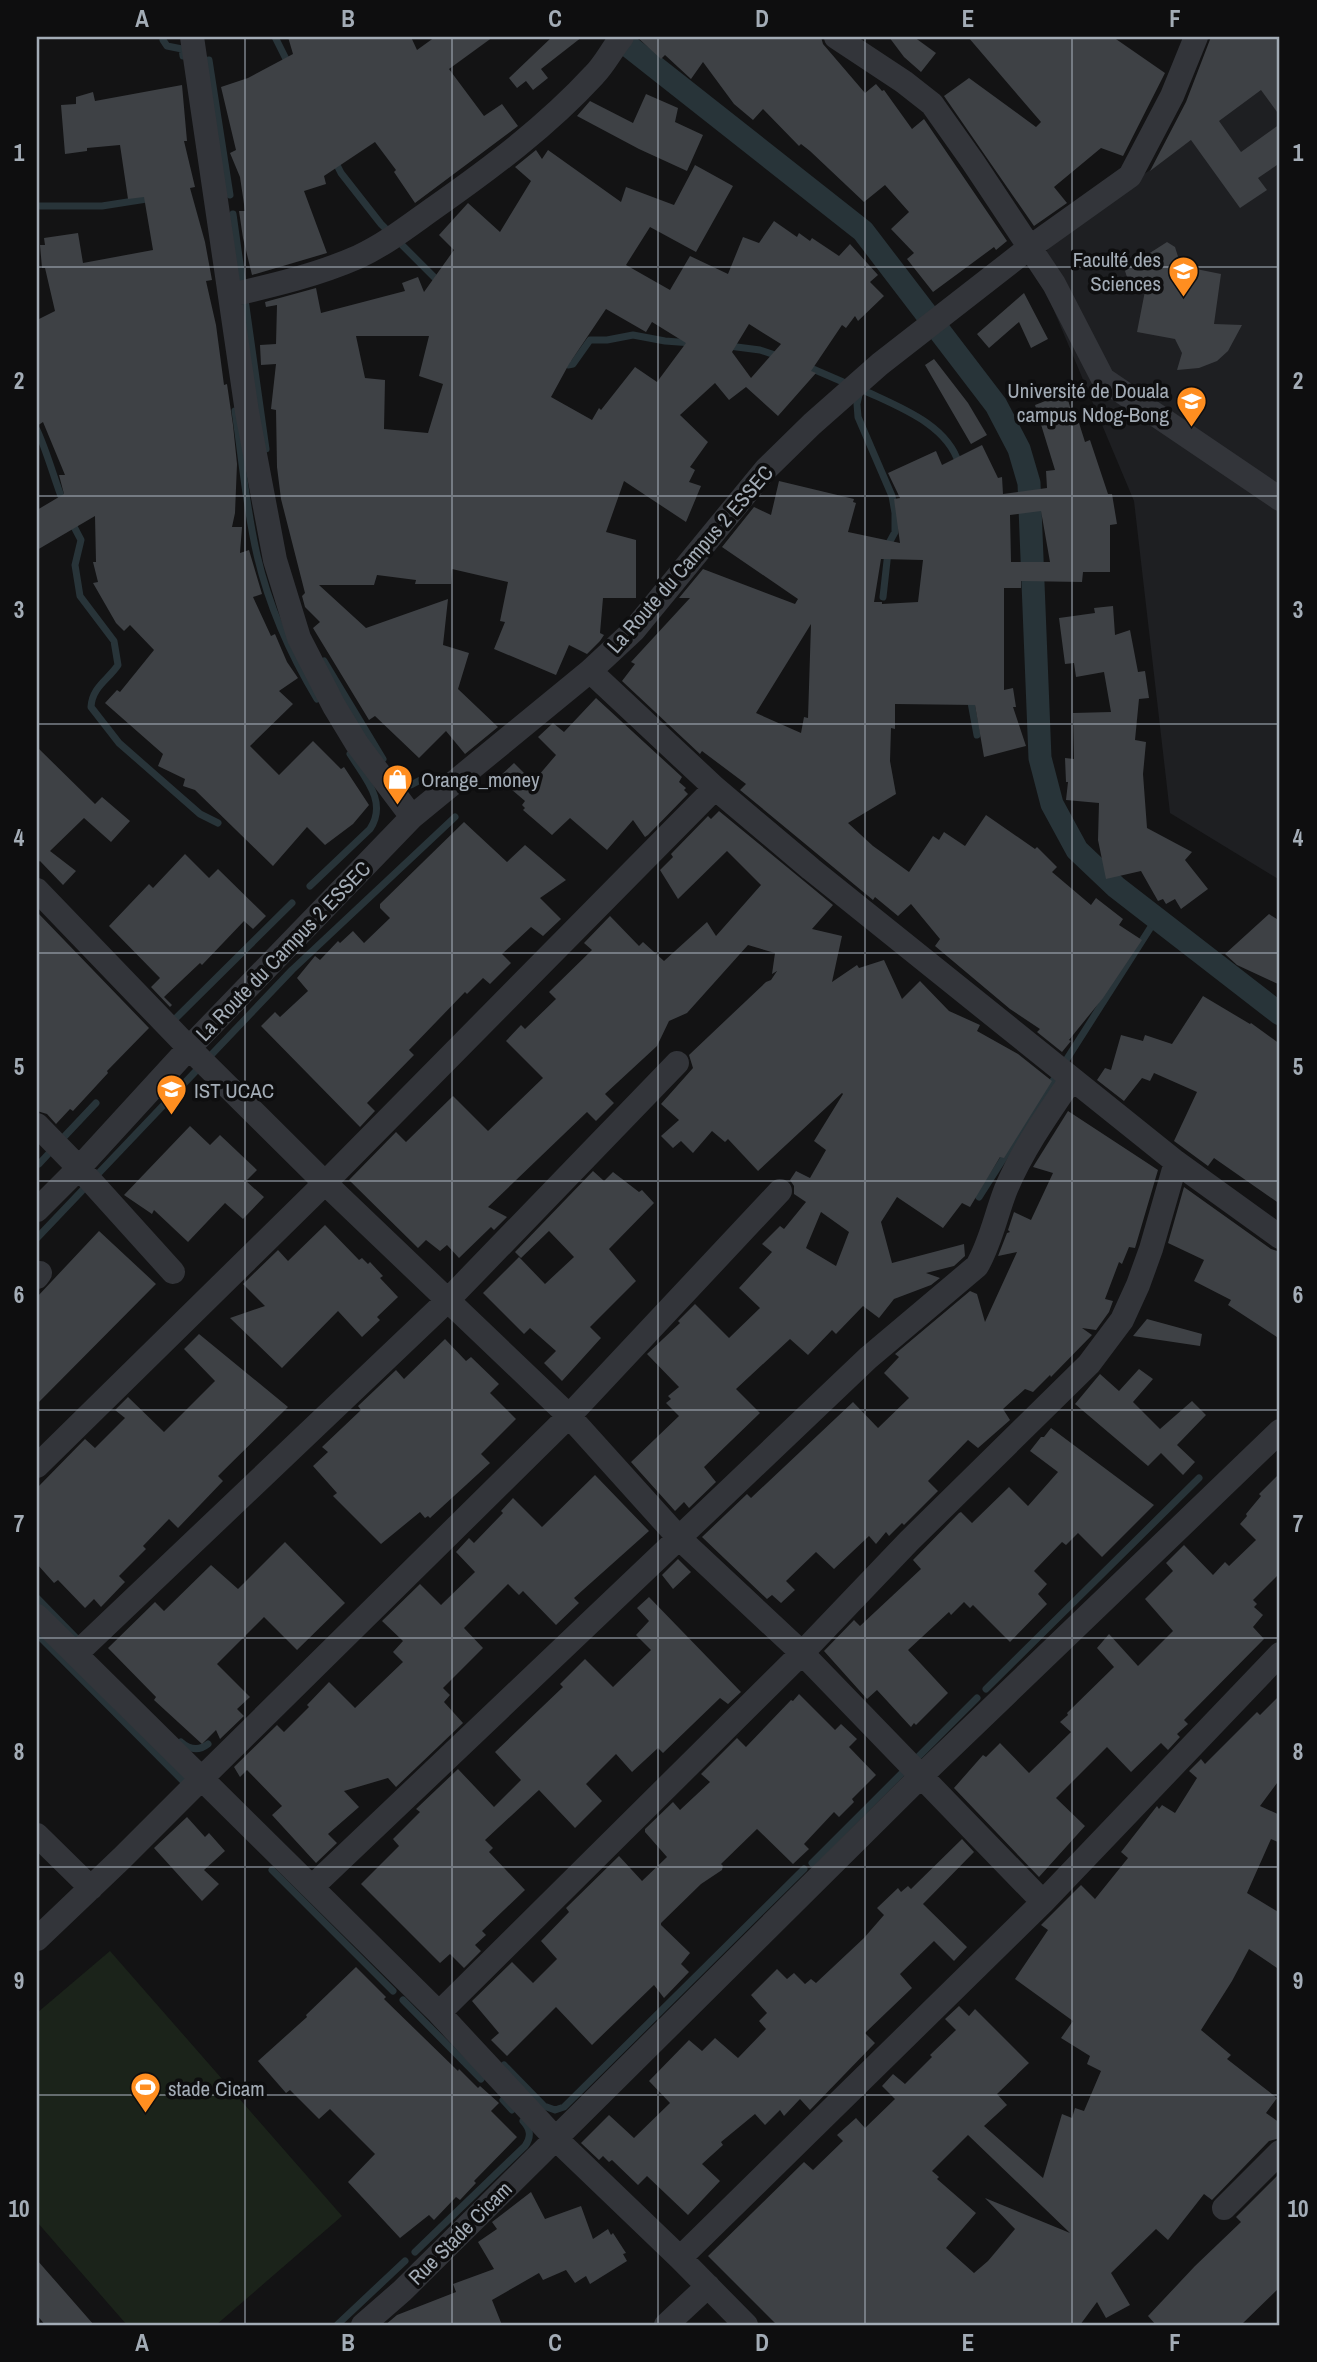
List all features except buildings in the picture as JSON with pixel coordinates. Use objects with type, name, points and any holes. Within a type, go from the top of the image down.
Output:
[{"type":"street","points":[[192,37],[247,412],[275,561],[299,638],[334,706],[357,744],[412,817]]},
{"type":"street","points":[[231,295],[281,284],[335,267],[380,245],[514,150],[597,73],[622,37]]},
{"type":"street","points":[[836,37],[932,104],[1054,284],[1103,379],[1280,499]]},
{"type":"street","name":"La Route du Campus 2 ESSEC","points":[[37,1210],[412,817],[590,671],[634,630],[766,469],[812,424],[880,364],[1029,248],[1130,176],[1172,96],[1196,37]]},
{"type":"street","points":[[590,671],[715,788],[811,869],[1175,1162],[1280,1237]]},
{"type":"street","points":[[37,1466],[325,1183],[715,788]]},
{"type":"street","points":[[37,890],[189,1048],[325,1183],[569,1416],[679,1538],[802,1653],[1042,1902]]},
{"type":"street","points":[[76,1654],[448,1300],[677,1063]]},
{"type":"street","points":[[312,1886],[868,1358],[977,1266],[1006,1190],[1027,1145],[1071,1080]]},
{"type":"street","points":[[37,1125],[173,1272]]},
{"type":"street","points":[[439,2013],[802,1653],[909,1541],[1090,1364],[1122,1320],[1138,1286],[1175,1162]]},
{"type":"street","points":[[37,1939],[569,1416],[780,1191]]},
{"type":"street","name":"Rue Stade Cicam","points":[[363,2325],[402,2291],[921,1776],[1280,1432]]},
{"type":"street","points":[[37,1616],[312,1886],[439,2013],[555,2138],[746,2325]]},
{"type":"street","points":[[680,2258],[1042,1902],[1280,1654]]},
{"type":"street","points":[[37,1835],[91,1888]]},
{"type":"street","points":[[1224,2208],[1280,2152]]},
{"type":"street","points":[[666,2325],[708,2286]]},
{"type":"shaded area","name":"Université de Douala campus Ndog-Bong","points":[[1280,75],[1280,880],[1170,813],[1134,501],[1037,270],[1050,245],[1060,233]]},
{"type":"shaded area","name":"stade Cicam","points":[[110,1951],[342,2216],[216,2325],[127,2325],[37,2222],[37,2013]]},
{"type":"waterway","points":[[275,37],[289,65]]},
{"type":"waterway","points":[[617,37],[863,231],[996,405],[1019,449],[1029,483],[1040,758],[1052,804],[1077,850],[1116,887],[1280,1014]]},
{"type":"waterway","points":[[163,40],[167,46],[182,49],[183,56]]},
{"type":"waterway","points":[[209,60],[230,195]]},
{"type":"waterway","points":[[335,161],[341,173],[381,224],[441,284]]},
{"type":"waterway","points":[[37,206],[102,206],[153,198]]},
{"type":"waterway","points":[[233,214],[266,449]]},
{"type":"waterway","points":[[562,360],[568,365],[573,364],[590,340],[633,335],[692,343]]},
{"type":"waterway","points":[[729,346],[760,350],[778,356]]},
{"type":"waterway","points":[[806,366],[850,385]]},
{"type":"waterway","points":[[861,389],[904,409],[932,427],[944,437],[959,464]]},
{"type":"waterway","points":[[860,390],[858,417],[892,496],[895,513],[895,532],[889,543],[883,597]]},
{"type":"waterway","points":[[235,411],[250,519],[262,574],[281,630],[317,699]]},
{"type":"waterway","points":[[37,430],[64,504]]},
{"type":"waterway","points":[[71,521],[81,540],[75,565],[80,596],[114,641],[118,665],[97,689],[91,707],[119,743],[200,814],[218,823]]},
{"type":"waterway","points":[[324,661],[383,759]]},
{"type":"waterway","points":[[970,697],[977,735]]},
{"type":"waterway","points":[[310,886],[370,829],[375,819],[376,800],[368,781],[350,754]]},
{"type":"waterway","points":[[397,781],[411,785],[424,778]]},
{"type":"waterway","points":[[37,1238],[292,970],[455,817]]},
{"type":"waterway","points":[[172,1022],[292,903]]},
{"type":"waterway","points":[[979,1197],[1156,919]]},
{"type":"waterway","points":[[62,1139],[96,1103]]},
{"type":"waterway","points":[[39,1164],[51,1151]]},
{"type":"waterway","points":[[986,1689],[1199,1478]]},
{"type":"waterway","points":[[37,1598],[79,1641]]},
{"type":"waterway","points":[[37,1634],[184,1782]]},
{"type":"waterway","points":[[812,1863],[977,1698]]},
{"type":"waterway","points":[[181,1742],[194,1749],[208,1744]]},
{"type":"waterway","points":[[504,2065],[544,2106],[555,2110],[564,2107],[804,1869]]},
{"type":"waterway","points":[[272,1870],[393,1991]]},
{"type":"waterway","points":[[403,2000],[481,2079]]},
{"type":"waterway","points":[[503,2100],[512,2110]]},
{"type":"waterway","points":[[415,2252],[525,2146],[529,2133],[523,2121]]},
{"type":"waterway","points":[[337,2325],[405,2261]]},
{"type":"place","name":"Faculté des Sciences","points":[[1184,298]]},
{"type":"place","name":"Université de Douala campus Ndog-Bong","points":[[1192,429]]},
{"type":"place","name":"Orange_money","points":[[398,806]]},
{"type":"place","name":"IST UCAC","points":[[171,1117]]},
{"type":"place","name":"stade Cicam","points":[[145,2115]]}]
